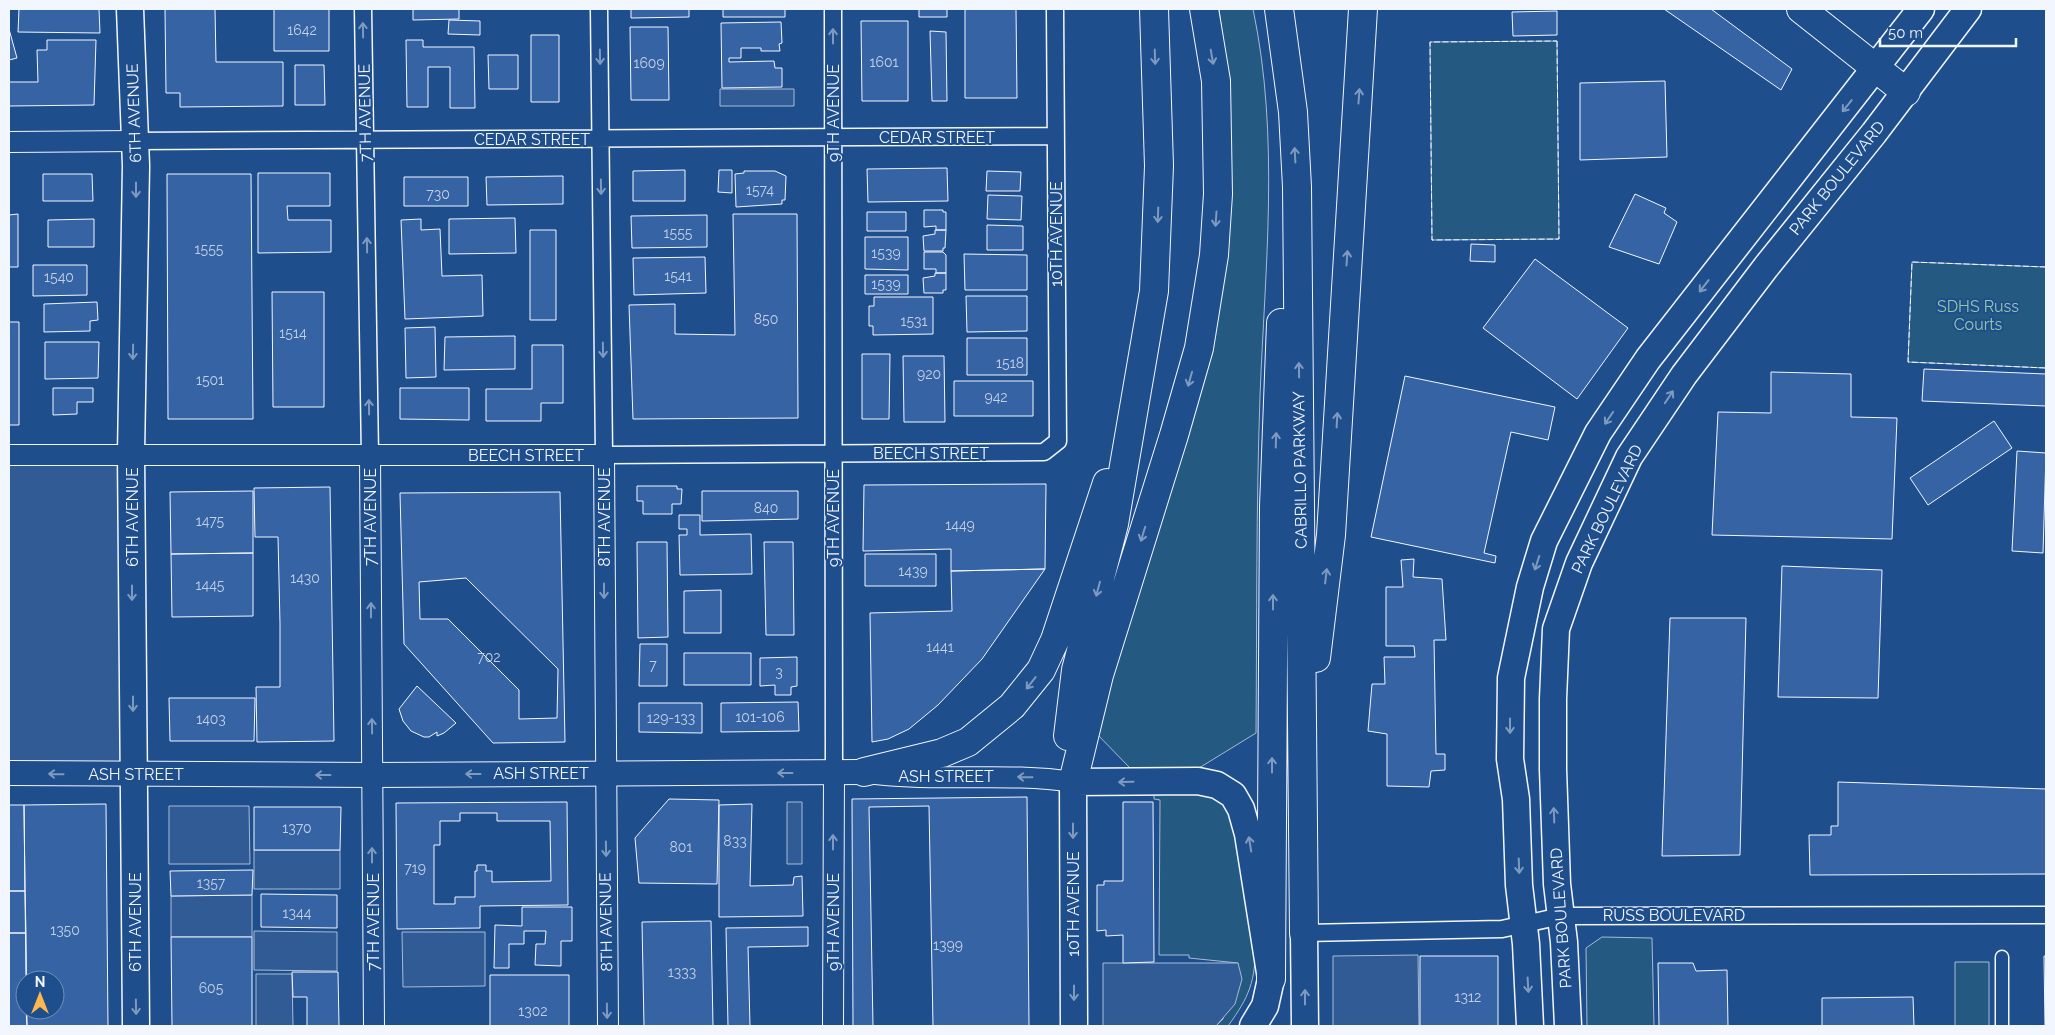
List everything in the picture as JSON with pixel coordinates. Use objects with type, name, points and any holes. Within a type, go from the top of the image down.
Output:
[{"type":"highway","points":[[1073,782],[1068,739],[1076,670],[1114,524],[1154,291],[1159,166],[1154,9]]},
{"type":"highway","points":[[1073,782],[1099,675],[1174,435],[1199,348],[1214,255],[1218,194],[1216,82],[1204,9]]},
{"type":"highway","name":"CABRILLO PARKWAY","points":[[1279,9],[1293,112],[1297,188],[1304,933]]},
{"type":"highway","points":[[1302,780],[1331,535],[1362,9]]},
{"type":"highway","points":[[1801,9],[1877,67],[1906,92]]},
{"type":"highway","points":[[1271,979],[1274,506],[1280,331],[1297,188]]},
{"type":"highway","points":[[864,772],[942,753],[968,742],[1012,706],[1041,670],[1055,640],[1136,396]]},
{"type":"main road","name":"6TH AVENUE","points":[[130,9],[135,141],[131,454],[136,1026]]},
{"type":"main road","points":[[1530,1026],[1519,885],[1516,799],[1510,758],[1510,678],[1530,587],[1544,542],[1598,433],[1648,359],[1921,9]]},
{"type":"main road","name":"PARK BOULEVARD","points":[[1568,1026],[1562,916],[1557,884],[1552,769],[1556,629],[1579,563],[1629,457],[1684,375],[1766,267],[1906,92],[1968,9]]},
{"type":"main road","name":"ASH STREET","points":[[9,773],[372,775],[834,774],[864,772]]},
{"type":"main road","points":[[1073,782],[1198,781],[1218,785],[1233,795],[1241,808],[1248,834],[1271,979],[1265,1006],[1253,1026]]},
{"type":"main road","name":"10TH AVENUE","points":[[1073,782],[1074,1026]]},
{"type":"main road","points":[[1304,933],[1305,1026]]},
{"type":"street","name":"7TH AVENUE","points":[[363,9],[370,456],[374,1026]]},
{"type":"street","name":"8TH AVENUE","points":[[599,9],[604,455],[604,773],[608,1026]]},
{"type":"street","name":"9TH AVENUE","points":[[833,9],[833,1026]]},
{"type":"street","name":"10TH AVENUE","points":[[1044,452],[1058,441],[1055,9]]},
{"type":"street","name":"CEDAR STREET","points":[[9,142],[1055,136]]},
{"type":"street","name":"BEECH STREET","points":[[9,454],[370,456],[1044,452]]},
{"type":"street","name":"ASH STREET","points":[[864,772],[902,777],[1039,777],[1073,782]]},
{"type":"street","name":"RUSS BOULEVARD","points":[[1304,933],[1502,929],[1562,916],[2046,915]]},
{"type":"street","points":[[2002,958],[2002,1026]]},
{"type":"green space","points":[[1219,9],[1253,9],[1266,105],[1268,202],[1257,522],[1256,733],[1199,768],[1130,768],[1095,732],[1144,562],[1182,456],[1208,356],[1230,94]]},
{"type":"green space","points":[[1557,41],[1559,239],[1432,240],[1430,42]]},
{"type":"green space","name":"SDHS Russ Courts","points":[[1912,262],[2046,267],[2046,368],[1908,362]]},
{"type":"green space","points":[[1154,789],[1204,794],[1217,800],[1219,797],[1231,811],[1255,945],[1255,958],[1250,988],[1228,1026],[1216,1026],[1223,1019],[1238,963],[1189,958],[1189,955],[1159,955],[1160,800],[1154,799]]},
{"type":"green space","points":[[1602,937],[1652,938],[1654,1026],[1587,1026],[1586,948]]},
{"type":"green space","points":[[1955,962],[1989,962],[1989,1026],[1955,1026]]},
{"type":"shaded area","points":[[720,89],[794,89],[794,106],[720,106]]},
{"type":"shaded area","points":[[131,454],[134,774],[9,773],[9,455]]},
{"type":"shaded area","points":[[787,802],[802,802],[802,864],[787,864]]},
{"type":"shaded area","points":[[169,806],[249,806],[250,864],[169,864]]},
{"type":"shaded area","points":[[254,850],[340,850],[340,889],[254,889]]},
{"type":"shaded area","points":[[252,895],[252,937],[171,937],[171,896]]},
{"type":"shaded area","points":[[254,931],[337,932],[337,971],[254,970]]},
{"type":"shaded area","points":[[402,932],[485,932],[485,986],[403,987]]},
{"type":"shaded area","points":[[1418,955],[1419,1026],[1333,1026],[1333,956]]},
{"type":"shaded area","points":[[1103,963],[1238,963],[1242,979],[1235,1004],[1216,1026],[1103,1026]]},
{"type":"shaded area","points":[[256,974],[292,974],[293,1026],[256,1026]]},
{"type":"building","points":[[19,9],[99,9],[100,33],[18,32]]},
{"type":"building","points":[[165,9],[215,9],[216,62],[283,62],[283,106],[180,107],[180,93],[166,93]]},
{"type":"building","points":[[274,9],[329,9],[329,51],[274,51]]},
{"type":"building","points":[[413,9],[459,9],[459,19],[413,20]]},
{"type":"building","points":[[631,9],[689,9],[689,17],[631,18]]},
{"type":"building","points":[[723,9],[785,9],[785,17],[723,17]]},
{"type":"building","points":[[919,9],[947,9],[947,17],[919,17]]},
{"type":"building","points":[[965,9],[1016,9],[1017,98],[965,98]]},
{"type":"building","points":[[1664,9],[1711,9],[1792,69],[1781,90]]},
{"type":"building","points":[[1557,11],[1557,35],[1513,36],[1512,12]]},
{"type":"building","points":[[449,20],[480,21],[480,35],[448,34]]},
{"type":"building","points":[[861,21],[908,21],[908,101],[862,101]]},
{"type":"building","points":[[781,22],[782,43],[779,44],[780,51],[761,51],[761,48],[741,48],[741,58],[729,58],[729,62],[774,61],[775,68],[782,68],[782,87],[722,88],[721,23]]},
{"type":"building","points":[[630,27],[668,27],[669,100],[631,100]]},
{"type":"building","points":[[9,29],[17,58],[9,60]]},
{"type":"building","points":[[930,31],[946,32],[947,101],[932,101]]},
{"type":"building","points":[[531,35],[559,35],[559,102],[531,102]]},
{"type":"building","points":[[47,40],[96,40],[94,105],[9,106],[9,82],[38,82],[37,50],[47,50]]},
{"type":"building","points":[[406,40],[423,40],[423,47],[474,47],[475,108],[450,108],[450,67],[428,67],[428,107],[407,107]]},
{"type":"building","points":[[488,55],[518,55],[518,89],[489,89]]},
{"type":"building","points":[[295,65],[324,65],[325,105],[295,105]]},
{"type":"building","points":[[1665,81],[1667,157],[1580,160],[1580,83]]},
{"type":"building","points":[[947,168],[948,201],[868,202],[867,169]]},
{"type":"building","points":[[685,170],[685,201],[633,201],[633,171]]},
{"type":"building","points":[[719,170],[732,170],[732,193],[718,192]]},
{"type":"building","points":[[744,171],[775,171],[786,176],[785,200],[782,200],[782,204],[736,207],[735,174],[744,173]]},
{"type":"building","points":[[987,171],[1021,172],[1020,191],[986,191]]},
{"type":"building","points":[[258,173],[330,173],[330,206],[287,206],[288,220],[331,220],[331,252],[258,253]]},
{"type":"building","points":[[43,174],[92,174],[93,201],[43,201]]},
{"type":"building","points":[[167,174],[251,174],[253,419],[168,419]]},
{"type":"building","points":[[563,176],[563,204],[487,205],[486,177]]},
{"type":"building","points":[[404,177],[468,177],[468,206],[404,206]]},
{"type":"building","points":[[1635,194],[1666,208],[1664,213],[1677,222],[1659,264],[1609,247]]},
{"type":"building","points":[[988,195],[1022,196],[1021,220],[987,219]]},
{"type":"building","points":[[924,210],[943,210],[943,212],[946,212],[946,230],[936,230],[936,226],[924,227]]},
{"type":"building","points":[[867,212],[906,212],[906,231],[867,231]]},
{"type":"building","points":[[18,214],[18,267],[9,267],[9,215]]},
{"type":"building","points":[[733,214],[797,214],[798,418],[633,419],[629,305],[675,304],[675,334],[735,335]]},
{"type":"building","points":[[707,215],[707,247],[632,248],[631,216]]},
{"type":"building","points":[[515,218],[516,253],[449,254],[449,219]]},
{"type":"building","points":[[94,219],[94,247],[48,247],[48,220]]},
{"type":"building","points":[[421,219],[421,230],[440,229],[442,276],[482,275],[483,316],[405,319],[401,220]]},
{"type":"building","points":[[987,225],[1023,226],[1023,250],[987,250]]},
{"type":"building","points":[[530,230],[556,230],[556,320],[530,320]]},
{"type":"building","points":[[935,230],[946,230],[945,248],[943,248],[943,251],[924,251],[923,236],[935,234]]},
{"type":"building","points":[[865,237],[908,237],[908,270],[865,269]]},
{"type":"building","points":[[1471,244],[1495,245],[1495,262],[1470,261]]},
{"type":"building","points":[[924,252],[943,252],[946,255],[946,273],[936,273],[936,269],[924,269]]},
{"type":"building","points":[[964,254],[1027,255],[1027,290],[965,290]]},
{"type":"building","points":[[705,257],[706,293],[634,295],[633,258]]},
{"type":"building","points":[[1535,259],[1628,328],[1577,399],[1483,328]]},
{"type":"building","points":[[33,265],[87,265],[87,295],[33,296]]},
{"type":"building","points":[[935,273],[946,273],[946,290],[943,290],[943,293],[924,293],[923,278],[935,276]]},
{"type":"building","points":[[865,275],[908,275],[908,294],[865,294]]},
{"type":"building","points":[[272,292],[324,292],[324,407],[273,407]]},
{"type":"building","points":[[966,296],[1027,296],[1027,331],[967,332]]},
{"type":"building","points":[[874,297],[933,297],[933,334],[873,335],[873,326],[869,326],[869,306],[874,306]]},
{"type":"building","points":[[97,302],[98,320],[90,321],[90,331],[44,332],[44,304]]},
{"type":"building","points":[[9,322],[19,322],[19,425],[9,425]]},
{"type":"building","points":[[435,327],[436,377],[406,378],[405,328]]},
{"type":"building","points":[[515,336],[515,369],[444,370],[445,337]]},
{"type":"building","points":[[967,338],[1027,338],[1027,375],[967,375]]},
{"type":"building","points":[[45,342],[99,342],[98,378],[45,379]]},
{"type":"building","points":[[532,345],[563,345],[563,403],[541,403],[541,421],[486,421],[486,389],[532,389]]},
{"type":"building","points":[[862,354],[890,354],[889,419],[862,419]]},
{"type":"building","points":[[903,356],[944,356],[945,422],[904,422]]},
{"type":"building","points":[[1924,369],[2046,374],[2046,406],[1922,401]]},
{"type":"building","points":[[1771,372],[1851,374],[1851,417],[1897,418],[1892,539],[1712,535],[1718,412],[1771,413]]},
{"type":"building","points":[[1405,376],[1555,407],[1548,440],[1511,432],[1484,553],[1496,556],[1495,563],[1371,537]]},
{"type":"building","points":[[954,381],[1033,381],[1033,416],[954,416]]},
{"type":"building","points":[[53,388],[93,388],[93,402],[77,402],[77,414],[53,415]]},
{"type":"building","points":[[400,388],[469,388],[469,420],[400,419]]},
{"type":"building","points":[[1994,421],[2012,448],[1928,505],[1910,478]]},
{"type":"building","points":[[2017,451],[2046,453],[2043,553],[2012,551]]},
{"type":"building","points":[[1046,484],[1045,569],[951,571],[951,549],[863,551],[864,485]]},
{"type":"building","points":[[637,486],[677,486],[677,489],[682,489],[681,504],[672,504],[672,514],[643,514],[643,501],[637,501]]},
{"type":"building","points":[[330,487],[334,741],[257,742],[256,687],[280,687],[280,624],[278,537],[255,537],[254,488]]},
{"type":"building","points":[[253,491],[253,553],[171,554],[170,492]]},
{"type":"building","points":[[702,491],[798,491],[798,519],[702,521]]},
{"type":"building","points":[[560,492],[565,742],[493,743],[404,644],[400,493]]},
{"type":"building","points":[[679,515],[700,515],[700,535],[751,534],[752,574],[680,575],[679,535],[687,535],[687,529],[679,529]]},
{"type":"building","points":[[637,542],[667,542],[668,637],[638,638]]},
{"type":"building","points":[[764,542],[793,542],[794,635],[766,635]]},
{"type":"building","points":[[253,553],[253,616],[172,617],[171,554]]},
{"type":"building","points":[[865,554],[936,554],[936,586],[865,586]]},
{"type":"building","points":[[1414,559],[1413,577],[1442,579],[1446,640],[1434,640],[1436,754],[1445,754],[1445,770],[1431,771],[1429,787],[1387,786],[1387,734],[1368,731],[1372,684],[1385,684],[1384,657],[1415,657],[1414,646],[1386,646],[1386,587],[1403,587],[1401,560]]},
{"type":"building","points":[[1782,566],[1882,570],[1878,698],[1778,697]]},
{"type":"building","points":[[1045,569],[982,659],[938,705],[909,729],[888,739],[872,742],[870,613],[952,611],[951,571]]},
{"type":"building","points":[[466,578],[558,669],[557,718],[519,719],[519,690],[448,619],[420,619],[419,582]]},
{"type":"building","points":[[721,590],[721,633],[684,633],[684,591]]},
{"type":"building","points":[[1670,618],[1746,618],[1740,855],[1662,856]]},
{"type":"building","points":[[640,644],[667,644],[667,686],[639,686]]},
{"type":"building","points":[[684,653],[751,653],[751,685],[684,685]]},
{"type":"building","points":[[797,657],[797,686],[791,687],[791,695],[775,695],[775,685],[760,686],[760,658]]},
{"type":"building","points":[[417,686],[456,723],[444,733],[437,736],[437,732],[429,737],[424,737],[411,731],[403,721],[399,709]]},
{"type":"building","points":[[169,698],[255,698],[254,741],[170,741]]},
{"type":"building","points":[[798,702],[799,731],[721,732],[721,703]]},
{"type":"building","points":[[639,703],[702,703],[702,733],[639,732]]},
{"type":"building","points":[[1838,782],[2046,789],[2046,874],[1810,875],[1809,835],[1831,835],[1831,826],[1838,826]]},
{"type":"building","points":[[1027,797],[1029,1026],[853,1026],[852,799]]},
{"type":"building","points":[[669,799],[719,800],[717,884],[639,883],[635,838]]},
{"type":"building","points":[[567,802],[568,905],[480,906],[480,928],[397,929],[396,803]],"holes":[[[460,813],[497,813],[497,821],[550,821],[551,881],[492,882],[492,871],[486,871],[486,865],[477,865],[477,871],[475,871],[475,897],[455,897],[455,904],[434,904],[434,845],[440,845],[440,821],[460,821]]]},
{"type":"building","points":[[1123,802],[1153,802],[1154,962],[1123,963],[1123,935],[1106,936],[1106,930],[1097,931],[1097,885],[1104,885],[1104,881],[1123,881]]},
{"type":"building","points":[[106,804],[108,1026],[27,1026],[27,1020],[65,1020],[65,970],[26,970],[24,805]]},
{"type":"building","points":[[752,804],[750,886],[793,885],[794,877],[802,876],[803,916],[719,917],[719,805]]},
{"type":"building","points":[[9,805],[24,805],[25,891],[9,891]]},
{"type":"building","points":[[929,806],[933,1026],[873,1026],[869,807]]},
{"type":"building","points":[[254,807],[341,807],[340,850],[254,850]]},
{"type":"building","points":[[253,870],[252,895],[171,896],[170,871]]},
{"type":"building","points":[[9,891],[25,891],[26,933],[9,933]]},
{"type":"building","points":[[261,894],[337,895],[337,928],[261,927]]},
{"type":"building","points":[[522,907],[572,907],[572,941],[561,941],[561,966],[535,965],[536,944],[545,944],[546,931],[524,931],[524,944],[509,944],[509,968],[494,968],[495,925],[522,926]]},
{"type":"building","points":[[711,921],[713,1026],[644,1026],[642,922]]},
{"type":"building","points":[[808,927],[808,946],[748,947],[750,1026],[728,1026],[726,928]]},
{"type":"building","points":[[9,933],[26,933],[26,970],[15,970],[15,1020],[27,1020],[27,1026],[9,1026]]},
{"type":"building","points":[[171,937],[252,937],[252,1026],[172,1026]]},
{"type":"building","points":[[1420,956],[1498,956],[1498,1026],[1420,1026]]},
{"type":"building","points":[[2044,956],[2046,956],[2046,1026],[2045,1026]]},
{"type":"building","points":[[1658,963],[1693,963],[1696,971],[1727,970],[1728,1026],[1659,1026]]},
{"type":"building","points":[[292,972],[338,972],[339,1026],[307,1026],[307,997],[293,997]]},
{"type":"building","points":[[490,975],[569,975],[569,1026],[490,1026]]},
{"type":"building","points":[[1913,997],[1914,1026],[1822,1026],[1822,998]]},
{"type":"fence","points":[[1557,41],[1559,239],[1432,240],[1430,42],[1557,41]]},
{"type":"fence","points":[[2046,267],[1912,262],[1908,362],[2046,368]]}]
